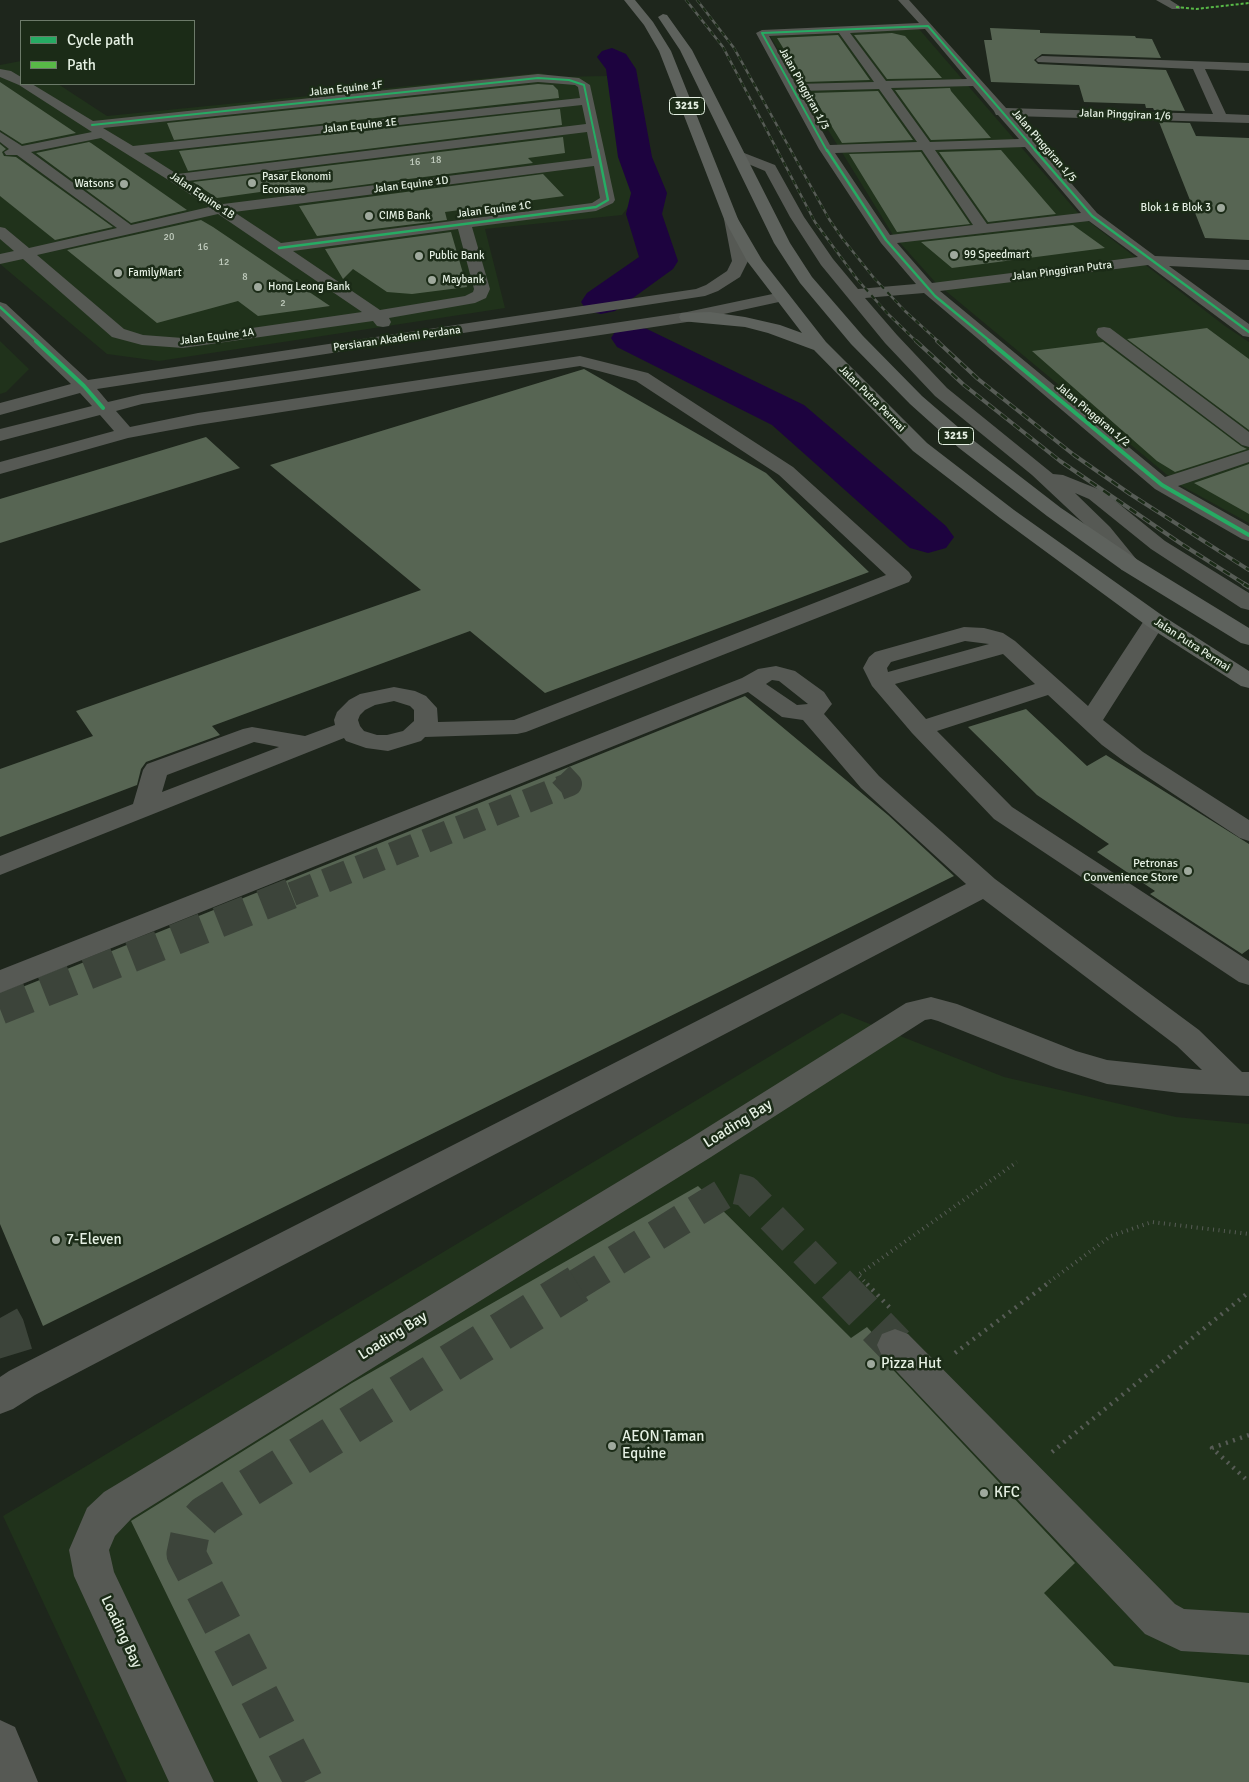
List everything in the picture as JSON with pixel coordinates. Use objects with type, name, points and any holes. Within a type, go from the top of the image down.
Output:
[{"type":"main road","name":"Jalan Putra Permai","points":[[629,0],[648,24],[665,51],[731,219],[756,261],[820,346],[920,447],[1007,514],[1155,621],[1249,681]]},
{"type":"main road","name":"3215","points":[[656,8],[686,50],[782,243],[806,280],[870,354],[916,400],[966,444],[1054,512],[1130,565],[1249,638]]},
{"type":"main road","points":[[782,297],[800,290],[806,280]]},
{"type":"main road","points":[[687,317],[710,317],[745,322],[820,346]]},
{"type":"street","name":"Jalan Pinggiran 1/5","points":[[903,0],[1092,216],[1249,332]]},
{"type":"street","points":[[1161,0],[1176,7]]},
{"type":"street","name":"Jalan Pinggiran 1/3","points":[[931,30],[842,29],[762,33],[826,149],[886,240],[932,292]]},
{"type":"street","points":[[842,29],[983,229]]},
{"type":"street","points":[[1042,60],[1249,67]]},
{"type":"street","points":[[1198,66],[1221,118]]},
{"type":"street","name":"Jalan Equine 1B","points":[[0,73],[7,74],[20,81]]},
{"type":"street","name":"Jalan Equine 1F","points":[[0,155],[98,129],[345,99],[555,78],[579,82],[584,85],[588,101]]},
{"type":"street","points":[[791,88],[974,82]]},
{"type":"street","name":"Jalan Equine 1B","points":[[26,85],[175,178],[376,314],[399,339]]},
{"type":"street","points":[[345,99],[416,184]]},
{"type":"street","name":"Jalan Equine 1E","points":[[132,150],[588,101]]},
{"type":"street","name":"Jalan Equine 1C","points":[[279,248],[596,207],[608,200],[588,101]]},
{"type":"street","name":"Jalan Pinggiran 1/6","points":[[1000,112],[1249,119]]},
{"type":"street","points":[[175,178],[594,127]]},
{"type":"street","points":[[0,136],[22,150],[129,230]]},
{"type":"street","points":[[826,149],[1027,143]]},
{"type":"street","points":[[739,155],[770,168],[797,217],[828,262],[891,339],[941,392],[1039,471],[1103,531],[1130,565]]},
{"type":"street","name":"Jalan Equine 1D","points":[[0,259],[221,209],[601,161]]},
{"type":"street","points":[[886,240],[1092,216]]},
{"type":"street","name":"Persiaran Akademi Perdana","points":[[0,410],[84,386],[699,293],[712,288],[734,274],[740,261],[731,219]]},
{"type":"street","points":[[376,314],[469,300],[480,296],[482,289],[464,224]]},
{"type":"street","name":"Jalan Equine 1A","points":[[0,231],[118,332],[142,340],[183,343],[376,314]]},
{"type":"street","name":"Jalan Pinggiran Putra","points":[[859,301],[1157,264],[1195,262],[1249,265]]},
{"type":"street","name":"Jalan Pinggiran 1/2","points":[[932,292],[1162,485],[1249,535]]},
{"type":"street","name":"Persiaran Akademi Perdana","points":[[0,435],[142,399],[687,317],[782,297]]},
{"type":"street","points":[[0,307],[84,386],[126,433]]},
{"type":"street","points":[[0,332],[21,327]]},
{"type":"street","points":[[1104,332],[1249,441]]},
{"type":"street","points":[[0,468],[126,433],[198,419],[580,361],[642,377],[786,471],[901,577],[516,727],[420,730]]},
{"type":"street","points":[[1162,485],[1249,456]]},
{"type":"street","points":[[0,485],[19,463]]},
{"type":"street","points":[[1039,471],[1096,495],[1158,545],[1249,604]]},
{"type":"street","points":[[1091,720],[1155,621]]},
{"type":"street","points":[[1245,970],[1003,813],[921,728],[880,681],[875,668],[877,662],[883,657],[964,634],[984,635],[1007,646],[1134,757],[1249,832]]},
{"type":"street","points":[[0,982],[750,683],[786,710],[797,714],[810,713],[870,782],[985,886],[1188,1038],[1241,1084]]},
{"type":"street","points":[[921,728],[1052,686]]},
{"type":"street","points":[[394,694],[407,696],[418,701],[425,708],[427,715],[426,723],[420,730],[412,736],[401,740],[375,743],[355,736],[348,728],[346,720],[349,712],[357,705],[368,699],[394,694]]},
{"type":"street","points":[[0,866],[348,728]]},
{"type":"street","points":[[0,1397],[22,1383],[985,886]]},
{"type":"street","name":"Loading Bay","points":[[192,1782],[94,1576],[89,1550],[102,1522],[118,1505],[755,1114],[918,1011],[931,1008],[946,1012],[1066,1060],[1107,1072],[1180,1081],[1241,1084]]},
{"type":"street","points":[[895,1329],[924,1376],[1160,1619],[1181,1630],[1249,1634]]},
{"type":"street","points":[[0,1742],[16,1782]]},
{"type":"path","points":[[895,1329],[858,1275],[1017,1162]]},
{"type":"path","points":[[924,1376],[1112,1236],[1152,1222],[1249,1234]]},
{"type":"path","points":[[1051,1453],[1249,1292]]},
{"type":"path","points":[[1249,1435],[1212,1448],[1249,1482]]},
{"type":"shaded area","points":[[919,29],[1079,214],[1225,326],[1249,342],[1249,523],[1178,484],[935,282],[893,235],[770,36]]},
{"type":"shaded area","points":[[20,61],[20,85],[60,85],[107,116],[540,73],[555,77],[607,76],[637,195],[622,215],[485,229],[505,308],[159,361],[107,354],[0,264],[0,65]]},
{"type":"shaded area","points":[[0,341],[29,369],[6,392],[0,394]]},
{"type":"shaded area","points":[[842,1013],[1004,1077],[1176,1117],[1249,1124],[1249,1782],[127,1782],[3,1516]]},
{"type":"building","points":[[990,28],[1040,30],[1040,33],[1135,36],[1136,38],[1152,39],[1161,58],[1042,54],[1034,60],[1038,64],[1166,70],[1185,111],[1154,110],[1153,108],[1146,108],[1145,104],[1084,102],[1079,85],[991,82],[984,40],[992,40]]},
{"type":"building","points":[[892,33],[905,36],[942,78],[887,79],[854,35]]},
{"type":"building","points":[[838,35],[870,80],[804,82],[777,38]]},
{"type":"building","points":[[0,82],[76,133],[22,144],[0,130]]},
{"type":"building","points":[[538,84],[553,85],[558,90],[559,98],[174,140],[167,123]]},
{"type":"building","points":[[950,88],[991,138],[931,140],[895,90]]},
{"type":"building","points":[[878,91],[913,140],[842,143],[811,93]]},
{"type":"building","points":[[560,109],[562,125],[188,171],[179,151]]},
{"type":"building","name":"Blok 1 & Blok 3","points":[[1159,122],[1190,123],[1196,136],[1249,138],[1249,240],[1205,238]]},
{"type":"building","points":[[563,137],[565,153],[528,158],[533,163],[292,194],[289,188],[217,198],[193,182]]},
{"type":"building","points":[[89,142],[187,210],[131,223],[36,153]]},
{"type":"building","points":[[0,144],[6,149],[2,152],[4,156],[16,157],[113,227],[55,240],[0,196]]},
{"type":"building","points":[[1001,150],[1056,214],[988,222],[939,152]]},
{"type":"building","points":[[921,152],[970,224],[897,232],[849,154]]},
{"type":"building","points":[[543,174],[564,196],[445,212],[447,220],[317,236],[299,206]]},
{"type":"building","points":[[201,220],[330,306],[258,316],[238,301],[157,323],[67,250]]},
{"type":"building","points":[[1073,225],[1105,248],[952,268],[921,242]]},
{"type":"building","points":[[451,232],[467,287],[412,294],[387,292],[353,269],[343,279],[325,249]]},
{"type":"building","points":[[1207,328],[1249,359],[1249,430],[1127,339]]},
{"type":"building","points":[[1103,342],[1247,449],[1175,472],[1157,461],[1032,351]]},
{"type":"building","points":[[584,369],[766,473],[869,572],[545,693],[470,631],[212,726],[220,735],[146,762],[141,769],[137,785],[0,837],[0,769],[93,736],[76,711],[421,590],[270,465]]},
{"type":"building","points":[[206,437],[240,468],[0,543],[0,499]]},
{"type":"building","points":[[1249,464],[1249,514],[1194,483]]},
{"type":"building","points":[[745,696],[888,815],[954,876],[43,1326],[0,1224],[0,996]]},
{"type":"building","name":"Petronas Convenience Store","points":[[1026,709],[1087,766],[1106,755],[1249,844],[1249,949],[1242,954],[1150,894],[1155,891],[1097,852],[1109,844],[1037,795],[968,727]]},
{"type":"building","name":"AEON Taman Equine","points":[[698,1186],[851,1338],[867,1327],[878,1339],[875,1346],[881,1357],[1075,1563],[1044,1593],[1114,1666],[1249,1683],[1249,1782],[258,1782],[131,1521],[352,1383]]},
{"type":"waterway","points":[[601,302],[659,261],[644,214],[649,193],[635,157],[621,69],[612,57]]},
{"type":"waterway","points":[[632,338],[788,415],[928,537]]},
{"type":"tunnel","points":[[292,894],[570,784],[550,763]]},
{"type":"tunnel","points":[[0,1009],[295,892]]},
{"type":"tunnel","points":[[576,1285],[733,1188],[746,1191],[837,1285]]},
{"type":"tunnel","points":[[304,1782],[186,1554],[191,1530],[205,1515],[578,1284]]},
{"type":"tunnel","points":[[836,1284],[895,1345]]},
{"type":"tunnel","points":[[0,1318],[5,1327],[22,1383]]},
{"type":"railway","points":[[686,0],[723,47],[815,222],[857,279],[887,313],[917,342]]},
{"type":"railway","points":[[697,0],[734,48],[829,219],[842,238],[874,278],[905,311],[939,342]]},
{"type":"railway","points":[[916,341],[964,385],[1060,461],[1180,543],[1246,585]]},
{"type":"railway","points":[[937,341],[978,379],[1074,455],[1130,494],[1249,570]]},
{"type":"railway","points":[[1244,584],[1249,587]]},
{"type":"marked path","points":[[1176,7],[1196,9],[1249,3]]},
{"type":"cycle path","points":[[1249,332],[1092,216],[928,26],[762,33],[826,149],[886,240],[935,296],[1162,485],[1249,535]]},
{"type":"cycle path","points":[[92,125],[538,78],[569,80],[584,85],[608,200],[596,207],[279,248]]},
{"type":"cycle path","points":[[0,307],[84,386],[103,408]]},
{"type":"place","name":"Pasar Ekonomi Econsave","points":[[252,183]]},
{"type":"place","name":"Watsons","points":[[124,184]]},
{"type":"place","name":"Blok 1 & Blok 3","points":[[1221,208]]},
{"type":"place","name":"CIMB Bank","points":[[369,216]]},
{"type":"place","name":"99 Speedmart","points":[[954,255]]},
{"type":"place","name":"Public Bank","points":[[419,256]]},
{"type":"place","name":"FamilyMart","points":[[118,273]]},
{"type":"place","name":"Maybank","points":[[432,280]]},
{"type":"place","name":"Hong Leong Bank","points":[[258,287]]},
{"type":"place","name":"Petronas Convenience Store","points":[[1188,871]]},
{"type":"place","name":"7-Eleven","points":[[56,1240]]},
{"type":"place","name":"Pizza Hut","points":[[871,1364]]},
{"type":"place","name":"AEON Taman Equine","points":[[612,1446]]},
{"type":"place","name":"KFC","points":[[984,1493]]}]
